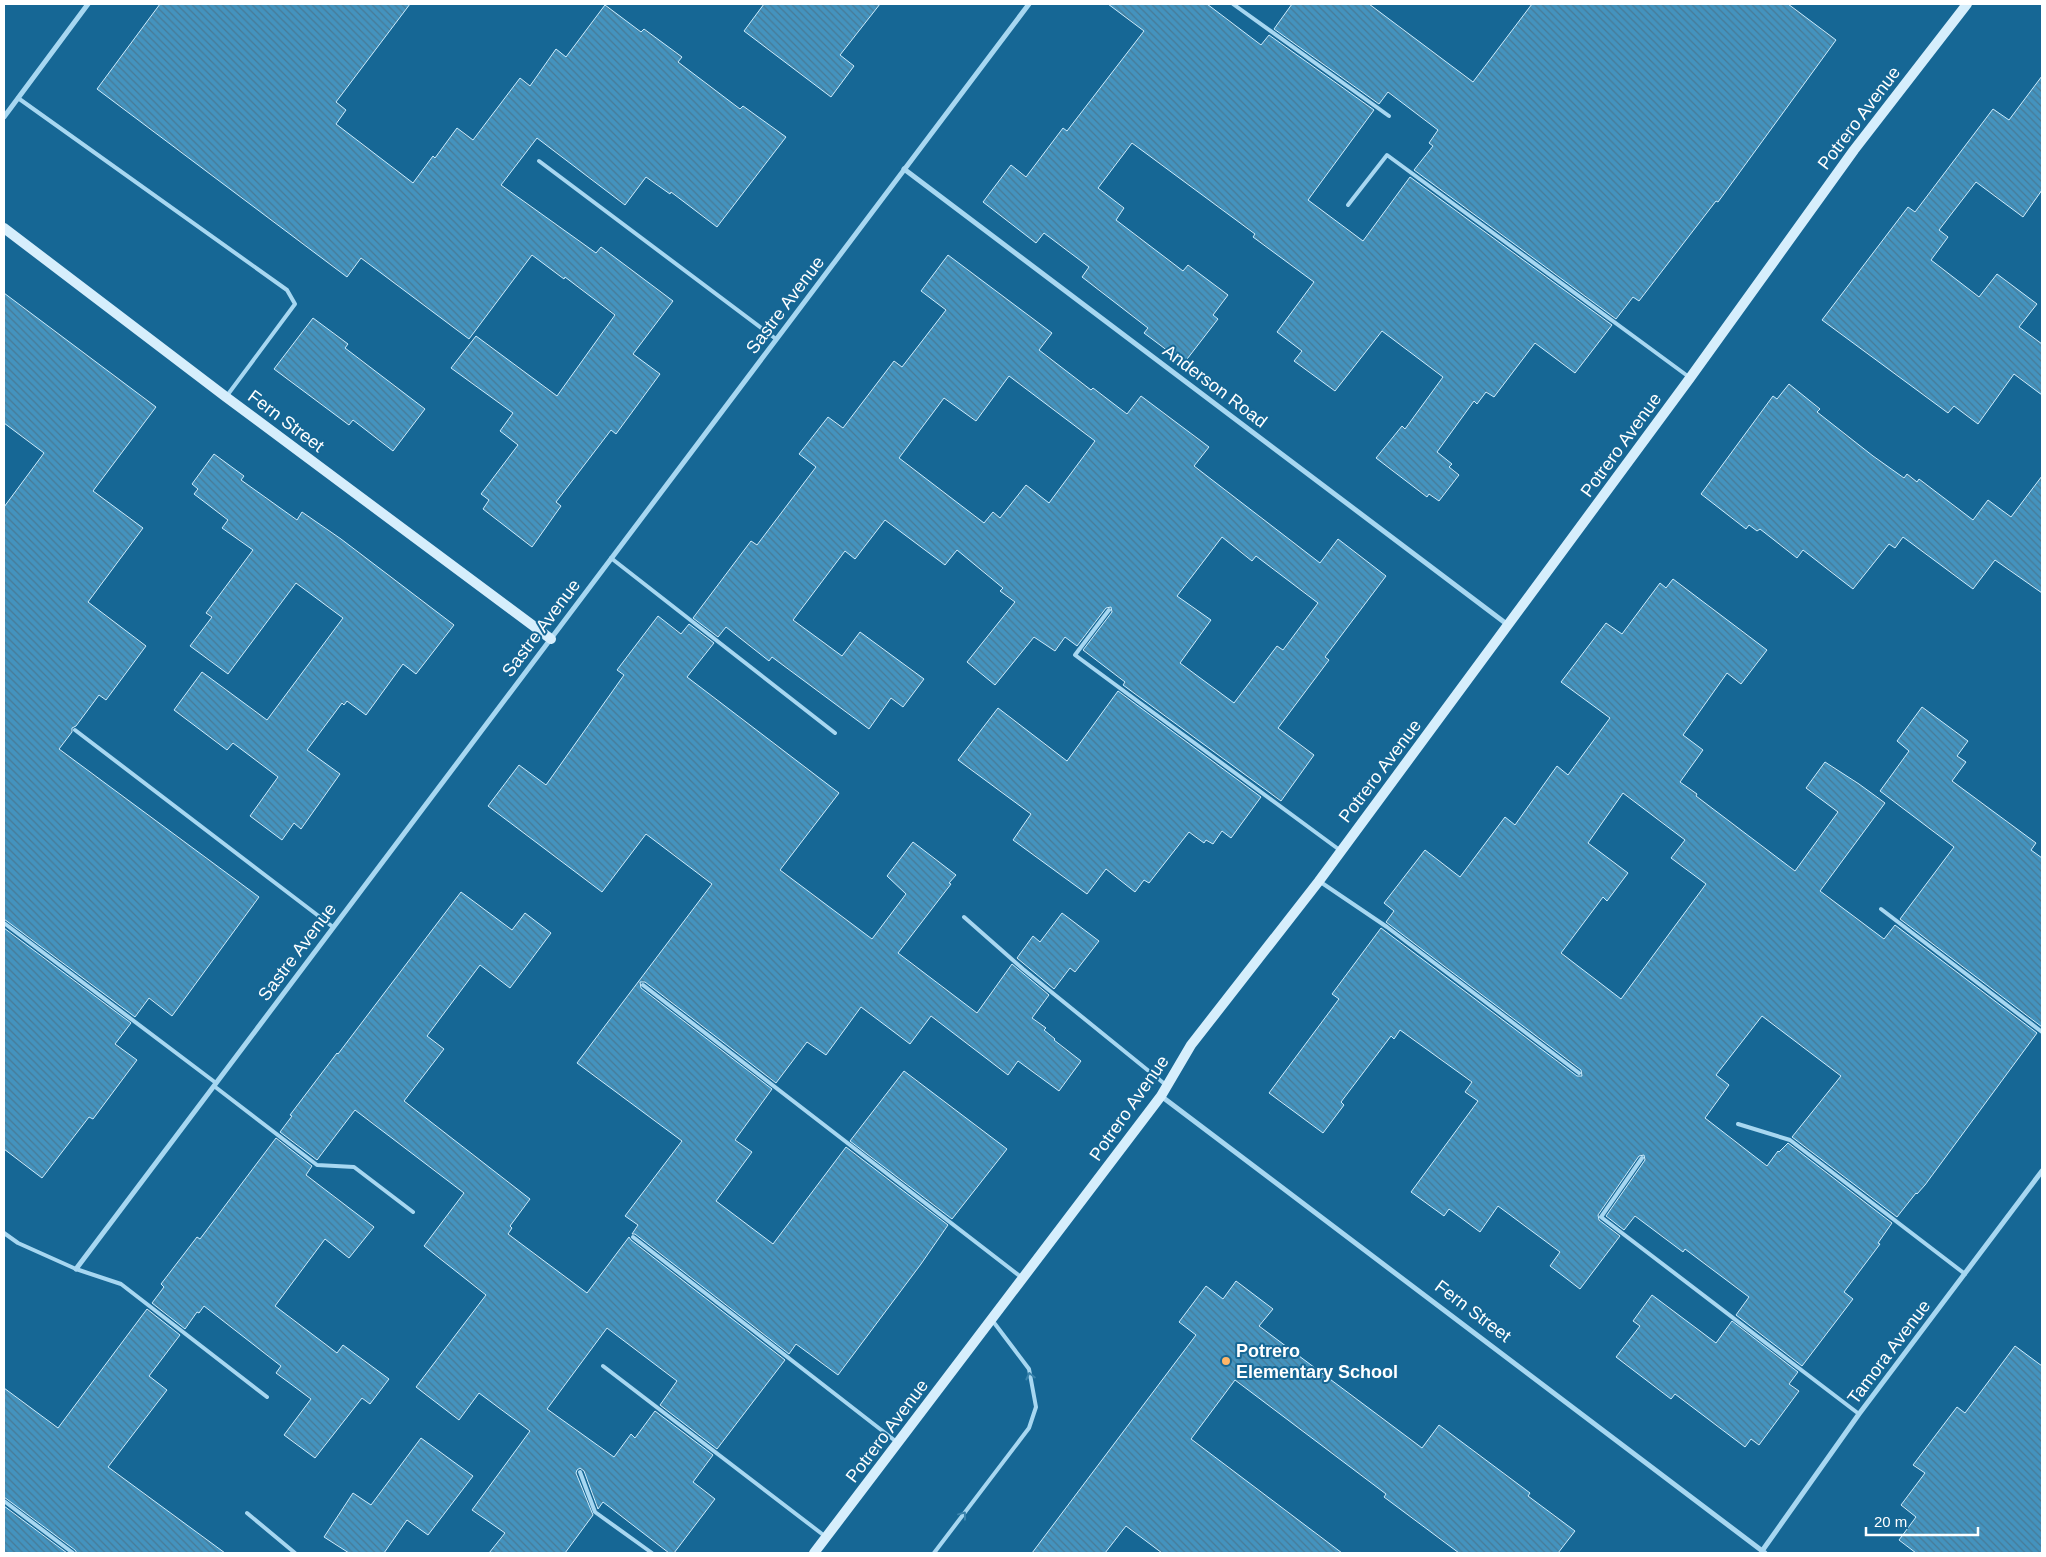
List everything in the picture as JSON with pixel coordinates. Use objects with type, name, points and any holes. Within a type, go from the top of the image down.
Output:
[{"type":"street","points":[[4,117],[88,4]]},
{"type":"street","name":"Sastre Avenue","points":[[76,1269],[1029,4]]},
{"type":"street","name":"Potrero Avenue","points":[[814,1553],[1161,1096],[1191,1045],[1319,881],[1690,378],[1854,150],[1967,4]]},
{"type":"street","name":"Anderson Road","points":[[904,170],[1508,625]]},
{"type":"street","name":"Fern Street","points":[[4,228],[226,397],[551,639]]},
{"type":"street","name":"Fern Street","points":[[1161,1096],[1763,1552]]},
{"type":"street","name":"Tamora Avenue","points":[[1763,1552],[1859,1414],[2042,1171]]},
{"type":"lane","points":[[1233,4],[1389,116]]},
{"type":"lane","points":[[18,98],[287,290],[294,304],[226,397]]},
{"type":"lane","points":[[1348,205],[1386,155],[1690,378]]},
{"type":"lane","points":[[539,161],[776,339]]},
{"type":"lane","points":[[611,558],[835,733]]},
{"type":"lane","points":[[1109,610],[1075,655],[1341,851]]},
{"type":"lane","points":[[74,730],[333,927]]},
{"type":"lane","points":[[1319,881],[1387,927],[1578,1073]]},
{"type":"lane","points":[[1881,909],[2042,1032]]},
{"type":"lane","points":[[964,917],[1023,969],[1168,1086]]},
{"type":"lane","points":[[4,923],[215,1084],[317,1165],[354,1167],[413,1212]]},
{"type":"lane","points":[[643,985],[1023,1278]]},
{"type":"lane","points":[[1738,1124],[1790,1140],[1965,1274]]},
{"type":"lane","points":[[1642,1158],[1601,1218],[1859,1414]]},
{"type":"lane","points":[[4,1233],[18,1243],[76,1269],[121,1284],[267,1397]]},
{"type":"lane","points":[[633,1237],[898,1443]]},
{"type":"lane","points":[[934,1553],[1029,1428],[1036,1407],[1029,1369],[992,1320]]},
{"type":"lane","points":[[603,1366],[827,1537]]},
{"type":"lane","points":[[580,1472],[595,1512],[652,1553]]},
{"type":"lane","points":[[4,1501],[73,1553]]},
{"type":"lane","points":[[247,1513],[295,1553]]},
{"type":"building","points":[[160,4],[410,4],[336,102],[346,110],[336,124],[413,183],[433,156],[435,158],[457,128],[473,140],[520,78],[530,86],[556,49],[566,57],[605,5],[641,32],[644,29],[682,57],[678,62],[740,109],[743,106],[786,137],[717,227],[671,192],[670,194],[646,177],[625,205],[537,138],[501,185],[596,253],[601,247],[673,301],[633,354],[660,374],[616,434],[611,430],[556,502],[561,506],[532,547],[483,509],[489,500],[481,494],[518,445],[500,431],[513,413],[451,368],[476,336],[557,396],[615,315],[565,277],[564,279],[532,255],[469,339],[361,258],[347,277],[97,89]]},
{"type":"building","points":[[764,4],[880,4],[840,55],[854,66],[831,97],[744,31]]},
{"type":"building","points":[[1108,4],[1207,4],[1261,45],[1269,35],[1374,110],[1308,200],[1363,241],[1410,177],[1612,325],[1575,373],[1535,343],[1494,397],[1486,392],[1477,404],[1474,401],[1437,452],[1452,464],[1449,467],[1459,475],[1439,501],[1429,494],[1427,497],[1376,458],[1402,426],[1405,429],[1443,377],[1382,331],[1335,391],[1294,361],[1302,351],[1277,332],[1314,282],[1253,237],[1255,234],[1132,143],[1098,188],[1124,208],[1116,220],[1183,271],[1188,265],[1228,295],[1213,315],[1218,319],[1184,363],[1144,333],[1148,328],[1082,277],[1089,267],[1044,233],[1036,243],[983,202],[1011,165],[1026,177],[1063,128],[1067,131],[1144,31]]},
{"type":"building","points":[[1292,4],[1369,4],[1473,82],[1532,4],[1788,4],[1836,40],[1718,202],[1716,201],[1639,301],[1633,297],[1616,319],[1414,170],[1433,146],[1429,143],[1438,130],[1388,92],[1379,104],[1274,29]]},
{"type":"building","points":[[2042,76],[2042,190],[2023,217],[1976,182],[1939,230],[1948,237],[1931,260],[1979,297],[1997,274],[2037,304],[2019,327],[2042,344],[2042,395],[2014,374],[1978,424],[1954,406],[1948,413],[1822,320],[1908,207],[1915,212],[1993,109],[2009,120]]},
{"type":"building","points":[[948,255],[1052,333],[1039,350],[1091,390],[1093,388],[1127,414],[1141,396],[1209,447],[1194,466],[1320,563],[1338,539],[1386,576],[1325,657],[1329,660],[1278,728],[1314,755],[1281,801],[1123,685],[1125,682],[1083,650],[1112,612],[1111,607],[1106,608],[1077,646],[1065,637],[1055,651],[1034,637],[995,685],[967,662],[1015,602],[1000,591],[1003,588],[957,550],[945,565],[885,520],[855,559],[845,551],[793,620],[842,656],[860,632],[924,679],[903,707],[891,698],[869,729],[772,657],[769,661],[726,627],[718,637],[693,618],[751,541],[757,545],[816,467],[799,454],[828,417],[843,428],[894,361],[902,367],[946,310],[921,291]],"holes":[[[1009,376],[1095,441],[1049,503],[1026,485],[1000,518],[993,512],[984,523],[899,458],[944,398],[976,421]],[[1222,537],[1252,561],[1256,556],[1318,603],[1283,650],[1277,646],[1234,703],[1180,663],[1211,620],[1177,596]]]},
{"type":"building","points":[[4,293],[156,407],[93,491],[143,528],[88,602],[146,646],[106,700],[99,695],[76,726],[72,728],[72,732],[59,749],[259,897],[172,1016],[149,998],[135,1017],[4,919],[4,507],[44,453],[4,423]]},
{"type":"building","points":[[313,318],[348,344],[345,348],[425,409],[393,451],[353,420],[349,425],[274,369]]},
{"type":"building","points":[[1789,384],[1820,409],[1817,412],[1873,456],[1904,478],[1907,474],[1917,482],[1919,479],[1973,520],[1988,500],[2011,517],[2042,476],[2042,593],[1995,560],[1973,589],[1903,537],[1895,548],[1889,544],[1853,589],[1803,550],[1797,558],[1760,529],[1757,531],[1749,525],[1746,529],[1701,494],[1773,396],[1777,399]]},
{"type":"building","points":[[214,454],[244,476],[241,480],[297,520],[302,512],[341,539],[454,625],[416,674],[403,664],[366,715],[347,701],[344,705],[342,703],[307,750],[340,774],[301,829],[294,823],[282,840],[250,816],[278,777],[233,743],[227,750],[174,710],[202,672],[267,720],[343,618],[296,583],[228,674],[190,646],[212,617],[206,613],[253,550],[222,528],[228,520],[194,494],[198,489],[192,484]]},
{"type":"building","points":[[1673,579],[1767,650],[1741,684],[1727,673],[1683,735],[1703,750],[1680,782],[1795,871],[1838,812],[1806,788],[1825,762],[1859,784],[1885,803],[1820,891],[1884,939],[1895,925],[2037,1033],[1925,1185],[1916,1193],[1897,1217],[1792,1137],[1841,1076],[1762,1016],[1716,1075],[1729,1085],[1705,1118],[1767,1166],[1778,1151],[1788,1143],[1892,1223],[1878,1243],[1880,1244],[1844,1292],[1853,1299],[1802,1366],[1736,1315],[1749,1297],[1685,1249],[1683,1252],[1635,1216],[1624,1230],[1606,1216],[1645,1160],[1644,1155],[1639,1156],[1598,1215],[1599,1220],[1620,1236],[1580,1289],[1550,1266],[1560,1252],[1498,1206],[1480,1232],[1449,1209],[1444,1216],[1411,1192],[1478,1101],[1465,1092],[1472,1082],[1400,1030],[1394,1039],[1391,1036],[1341,1102],[1344,1105],[1323,1133],[1269,1093],[1339,999],[1332,994],[1381,928],[1577,1076],[1582,1076],[1581,1070],[1386,922],[1394,911],[1384,903],[1425,850],[1460,877],[1505,817],[1515,825],[1557,766],[1568,775],[1610,718],[1561,682],[1606,623],[1622,634],[1660,583],[1666,588]],"holes":[[[1623,793],[1685,840],[1671,858],[1706,884],[1621,999],[1561,953],[1603,897],[1607,901],[1628,873],[1588,843]]]},
{"type":"building","points":[[658,616],[681,634],[689,624],[714,643],[687,677],[839,793],[780,870],[872,939],[906,894],[887,876],[913,842],[956,875],[898,953],[977,1013],[1012,964],[1049,995],[1032,1018],[1046,1028],[1044,1030],[1054,1040],[1081,1061],[1059,1091],[1018,1061],[1008,1075],[931,1016],[910,1044],[861,1007],[826,1055],[807,1042],[776,1083],[645,982],[640,982],[641,988],[772,1089],[735,1140],[752,1152],[716,1201],[773,1244],[846,1147],[948,1225],[838,1375],[796,1344],[789,1354],[635,1234],[632,1234],[638,1225],[625,1216],[682,1141],[577,1063],[712,884],[646,834],[602,892],[488,806],[519,765],[546,785],[624,675],[617,670]]},
{"type":"building","points":[[1118,691],[1261,797],[1231,838],[1222,831],[1213,844],[1206,840],[1204,843],[1189,832],[1149,883],[1144,880],[1135,892],[1106,869],[1087,894],[1013,840],[1031,814],[958,760],[998,708],[1067,761]]},
{"type":"building","points":[[1922,707],[1968,741],[1957,756],[1966,762],[1952,781],[2036,843],[2031,850],[2042,858],[2042,1027],[1900,919],[1954,847],[1880,791],[1909,751],[1897,741]]},
{"type":"building","points":[[461,892],[512,930],[525,913],[551,933],[510,988],[480,965],[427,1036],[444,1049],[404,1101],[530,1199],[510,1226],[512,1228],[508,1234],[587,1293],[629,1237],[785,1360],[717,1449],[660,1405],[677,1381],[607,1328],[547,1409],[614,1457],[631,1434],[635,1438],[655,1411],[713,1455],[693,1482],[715,1499],[674,1553],[669,1553],[603,1502],[598,1509],[584,1471],[580,1468],[576,1473],[593,1515],[565,1553],[489,1553],[505,1533],[472,1510],[530,1431],[479,1393],[459,1420],[416,1387],[486,1295],[424,1246],[464,1193],[355,1110],[317,1160],[280,1132],[292,1116],[290,1115]]},
{"type":"building","points":[[1062,913],[1099,941],[1075,972],[1070,968],[1054,989],[1017,958],[1033,936],[1040,942]]},
{"type":"building","points":[[4,928],[131,1023],[115,1044],[137,1060],[93,1119],[89,1117],[42,1178],[4,1149]]},
{"type":"building","points":[[904,1071],[1007,1149],[952,1219],[850,1141]]},
{"type":"building","points":[[276,1138],[312,1166],[306,1175],[374,1227],[349,1258],[325,1239],[275,1306],[337,1353],[343,1345],[389,1379],[370,1404],[362,1398],[315,1458],[284,1435],[311,1399],[276,1373],[281,1366],[204,1306],[199,1313],[197,1312],[185,1329],[152,1303],[164,1287],[161,1284],[197,1237],[200,1239]]},
{"type":"building","points":[[1236,1281],[1273,1309],[1259,1326],[1422,1448],[1439,1425],[1530,1493],[1528,1496],[1575,1531],[1558,1553],[1459,1553],[1384,1497],[1386,1494],[1235,1380],[1191,1439],[1342,1553],[1162,1553],[1126,1526],[1105,1553],[1032,1553],[1196,1335],[1179,1322],[1206,1286],[1223,1299]]},
{"type":"building","points":[[1652,1295],[1716,1343],[1732,1321],[1798,1372],[1789,1384],[1799,1391],[1759,1445],[1751,1439],[1745,1447],[1675,1394],[1671,1399],[1616,1357],[1640,1326],[1633,1321]]},
{"type":"building","points":[[147,1309],[180,1335],[149,1376],[167,1390],[108,1467],[225,1553],[77,1553],[4,1497],[4,1388],[58,1428]]},
{"type":"building","points":[[2015,1346],[2042,1366],[2042,1553],[1916,1553],[1899,1540],[1916,1517],[1901,1505],[1925,1473],[1913,1465],[1957,1407],[1965,1413]]},
{"type":"building","points":[[421,1438],[473,1476],[428,1535],[407,1520],[384,1553],[349,1553],[324,1537],[353,1493],[371,1505]]},
{"type":"building","points":[[4,1506],[67,1553],[4,1553]]},
{"type":"place","name":"Potrero Elementary School","points":[[1226,1361]]}]
